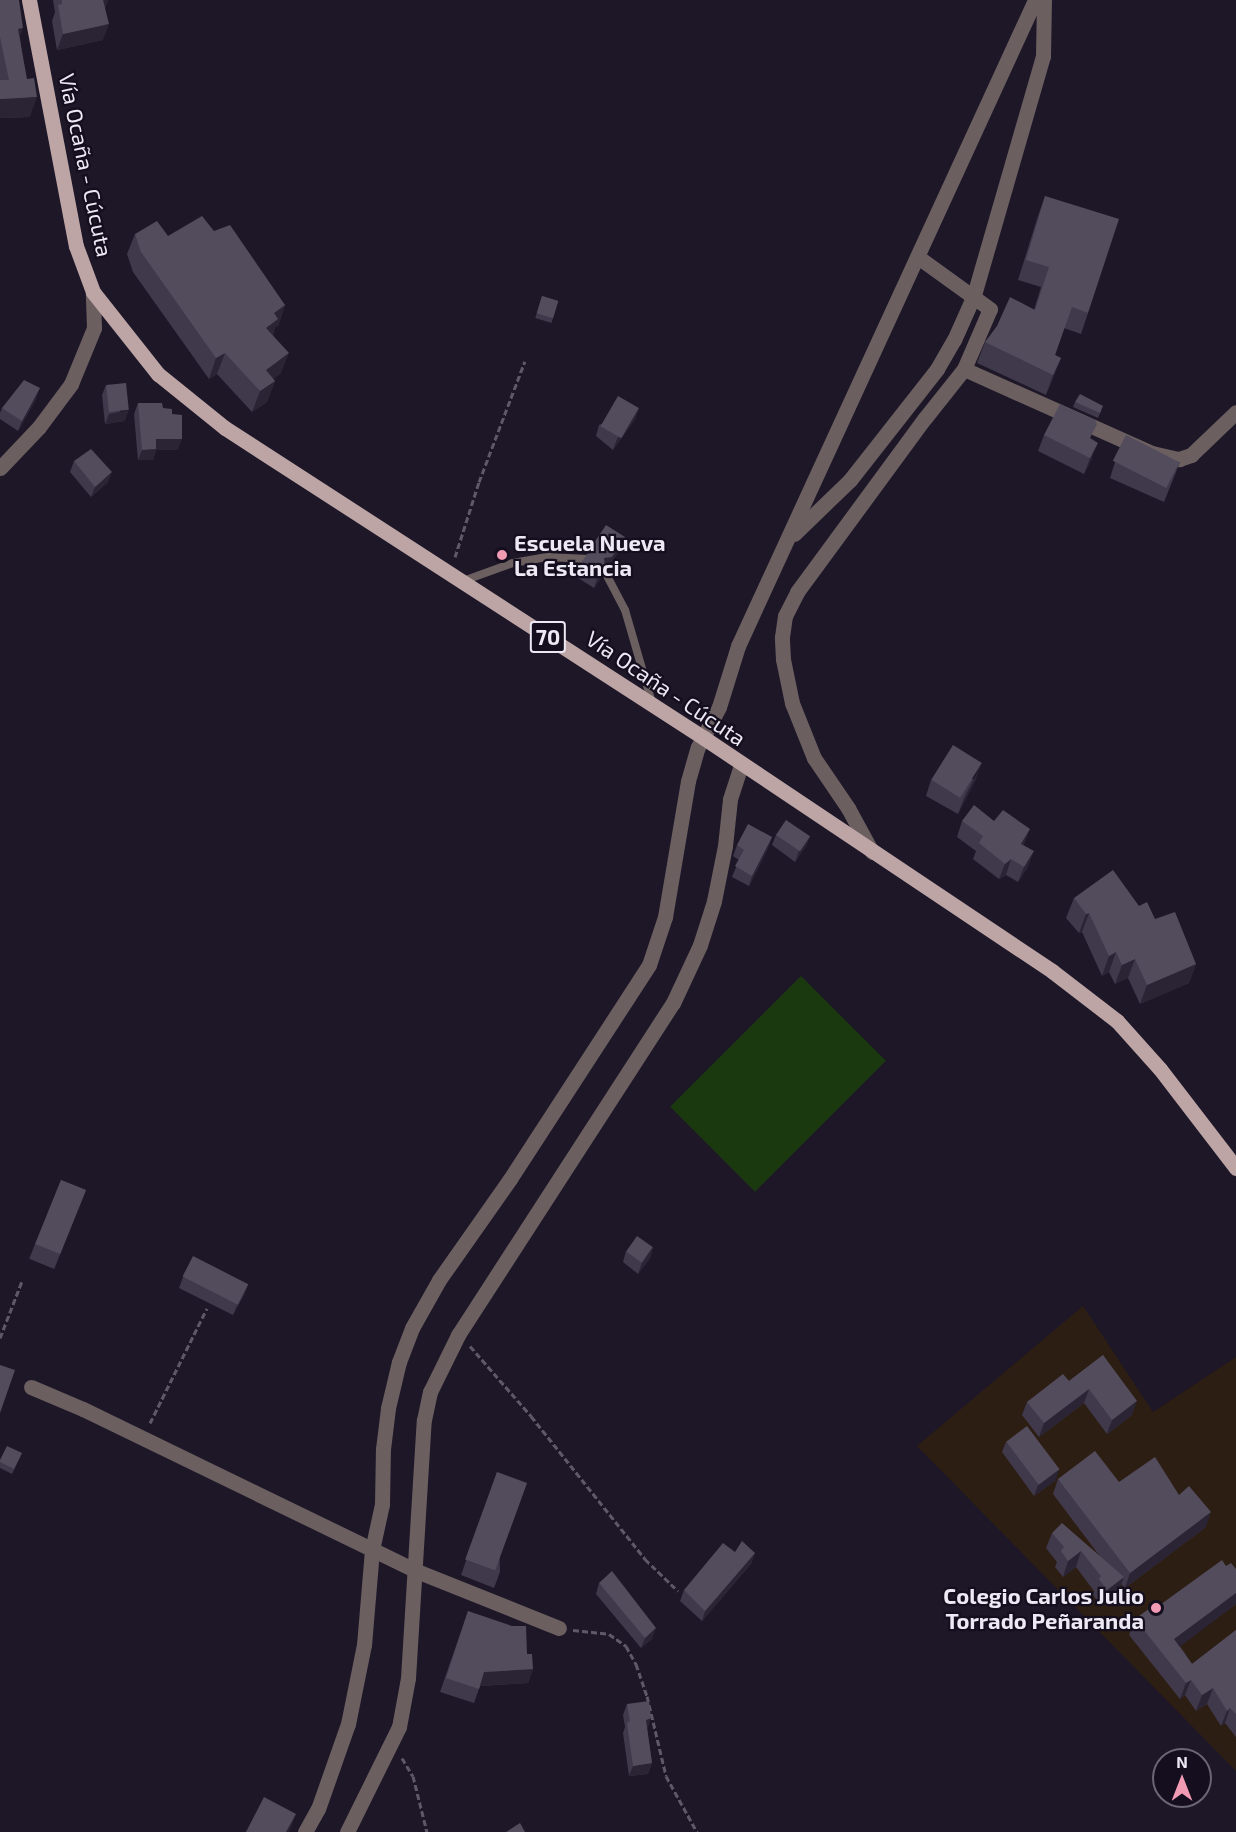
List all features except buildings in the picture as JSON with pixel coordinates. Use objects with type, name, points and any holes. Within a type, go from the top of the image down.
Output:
[{"type":"main road","name":"Vía Ocaña - Cúcuta","points":[[29,0],[76,246],[93,292],[158,374],[225,428],[704,738],[741,765],[1052,971],[1107,1012],[1160,1069],[1236,1168]]},
{"type":"street","points":[[305,1832],[318,1809],[348,1724],[364,1644],[372,1550],[382,1504],[383,1449],[388,1408],[399,1362],[412,1328],[439,1280],[510,1179],[649,965],[665,917],[688,782],[698,747],[719,707],[738,646],[789,538],[878,336],[918,257],[1035,0]]},
{"type":"street","points":[[789,538],[850,480],[937,369],[954,340],[974,296],[1043,56],[1044,0]]},
{"type":"street","points":[[872,852],[848,808],[814,758],[792,703],[783,659],[785,616],[797,592],[925,417],[964,369],[990,309],[918,257]]},
{"type":"street","points":[[0,468],[39,426],[70,384],[94,328],[93,292]]},
{"type":"street","points":[[964,369],[1152,453],[1179,459],[1191,455],[1236,412]]},
{"type":"street","points":[[347,1832],[399,1726],[408,1678],[424,1420],[430,1392],[458,1335],[673,1003],[699,945],[714,901],[725,846],[730,799],[741,765]]},
{"type":"street","points":[[31,1387],[414,1570],[559,1628]]},
{"type":"lane","points":[[456,577],[548,557],[587,559]]},
{"type":"lane","points":[[605,572],[625,610],[652,705]]},
{"type":"path","points":[[456,577],[479,482],[525,361]]},
{"type":"path","points":[[0,1338],[22,1281]]},
{"type":"path","points":[[144,1439],[155,1408],[207,1308]]},
{"type":"path","points":[[458,1335],[531,1416],[645,1559],[678,1591]]},
{"type":"path","points":[[559,1628],[609,1634],[626,1646],[636,1664],[647,1696],[666,1776],[697,1832]]},
{"type":"path","points":[[392,1741],[413,1776],[427,1832]]},
{"type":"shaded area","name":"Colegio Carlos Julio Torrado Peñaranda","points":[[1083,1306],[1153,1412],[1236,1357],[1236,1771],[917,1446]]},
{"type":"green space","points":[[801,976],[886,1061],[755,1192],[670,1107]]},
{"type":"place","name":"Escuela Nueva La Estancia","points":[[502,555]]},
{"type":"place","name":"Colegio Carlos Julio Torrado Peñaranda","points":[[1156,1608]]}]
